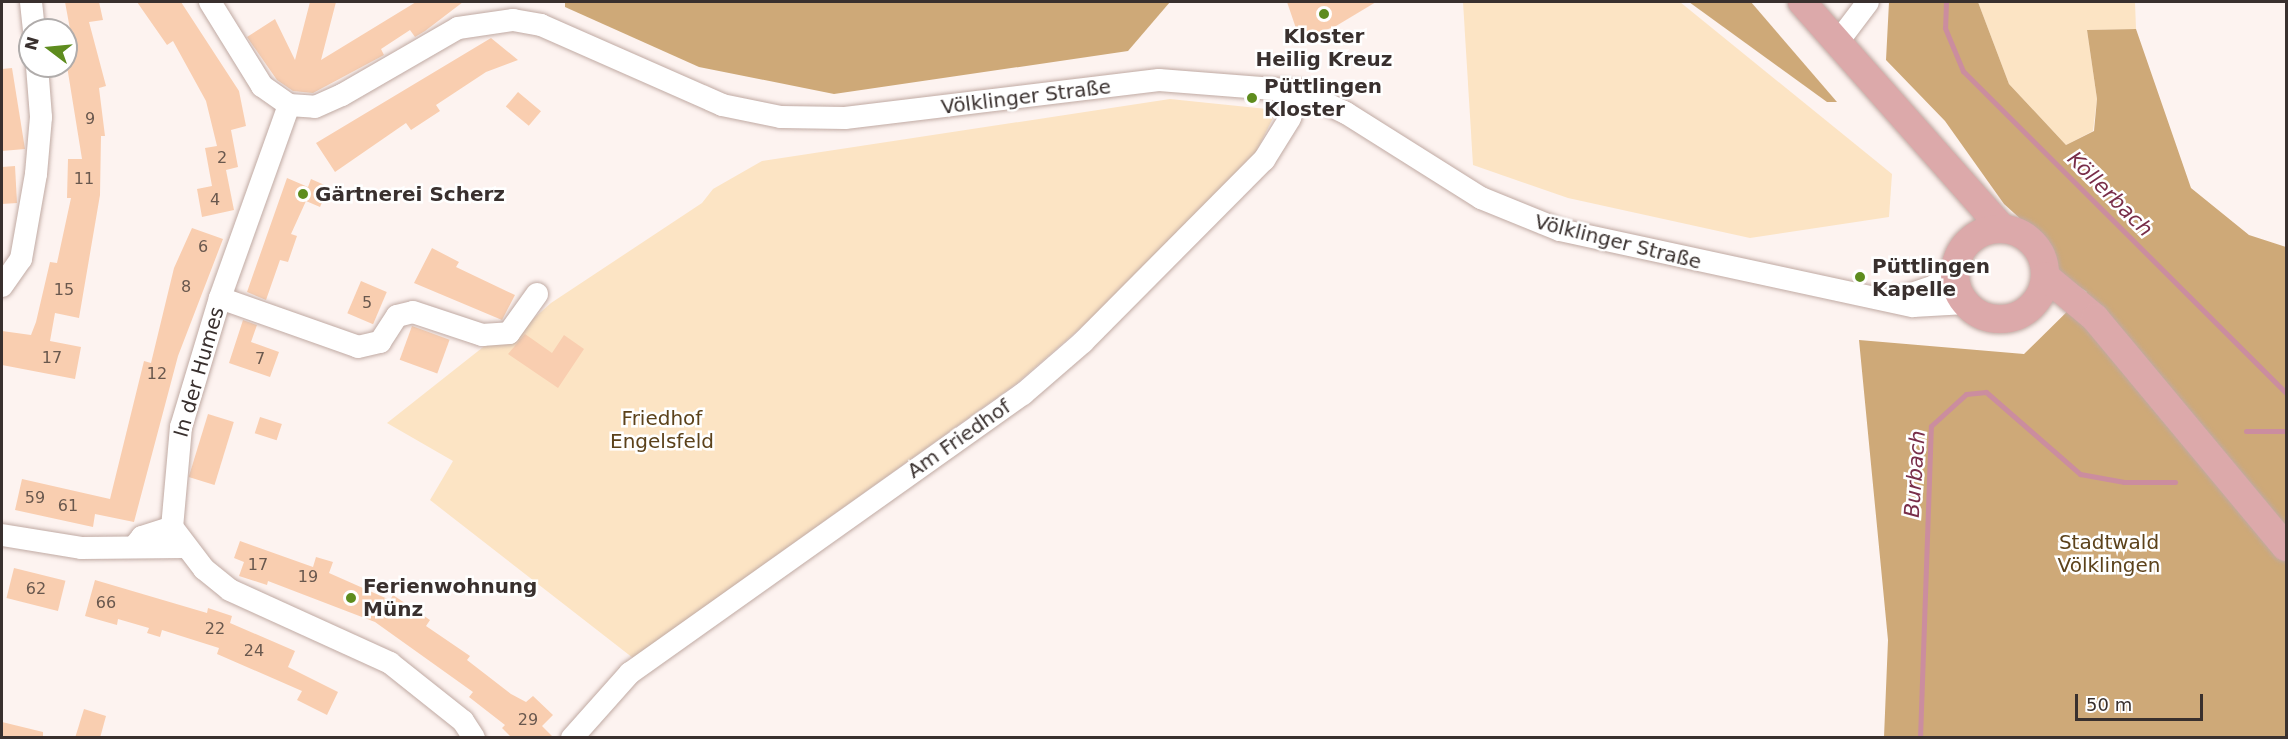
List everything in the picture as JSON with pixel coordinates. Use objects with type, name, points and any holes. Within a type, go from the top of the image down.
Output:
[{"type":"main road","points":[[1802,2],[2003,229],[2034,243],[2045,276],[2095,318],[2286,547]]},
{"type":"main road","points":[[1959,179],[1967,198],[1970,240]]},
{"type":"main road","points":[[2003,229],[1970,240],[1960,254],[1955,273],[1966,303],[1994,318],[2013,317],[2032,305],[2045,276]]},
{"type":"main road","points":[[2032,305],[2073,317],[2132,362]]},
{"type":"street","points":[[31,2],[33,18]]},
{"type":"street","points":[[210,2],[262,86],[289,105]]},
{"type":"street","points":[[1837,42],[1868,2]]},
{"type":"street","name":"Völklinger Straße","points":[[289,105],[315,107],[342,95],[458,28],[513,20],[541,25],[722,105],[781,117],[856,117],[1159,80],[1300,91],[1346,113],[1516,216],[1616,246],[1893,300],[1928,306],[1966,303]]},
{"type":"street","points":[[2,286],[21,259],[36,174],[41,117],[38,78]]},
{"type":"street","name":"Am Friedhof","points":[[572,738],[630,673],[1023,394],[1083,342],[1264,160],[1290,118],[1300,91]]},
{"type":"street","name":"In der Humes","points":[[172,527],[181,427],[220,298],[289,105]]},
{"type":"street","name":"Völklinger Straße","points":[[1893,300],[1912,296],[1955,273]]},
{"type":"street","points":[[220,298],[358,347],[380,342],[397,316],[413,312],[482,335],[509,333],[537,294]]},
{"type":"street","points":[[134,547],[142,537],[172,527],[186,547],[230,590],[390,663],[463,722],[474,738]]},
{"type":"street","points":[[2,535],[81,548],[134,547],[144,551],[186,547]]},
{"type":"green space","points":[[565,2],[1170,2],[1128,51],[834,94],[699,67],[565,7]]},
{"type":"green space","points":[[1463,2],[1680,2],[1892,174],[1889,217],[1750,238],[1568,198],[1473,165]]},
{"type":"green space","points":[[1689,2],[1751,2],[1837,102],[1827,102]]},
{"type":"green space","name":"Stadtwald Völklingen","points":[[1889,2],[1978,2],[2009,84],[2066,145],[2094,131],[2097,99],[2087,30],[2136,29],[2191,188],[2249,235],[2286,247],[2286,737],[1884,737],[1888,640],[1859,340],[2024,354],[2087,292],[2057,271],[2053,248],[2004,204],[1945,121],[1886,60]]},
{"type":"green space","points":[[1978,2],[2135,2],[2136,29],[2087,30],[2097,99],[2093,131],[2066,145],[2009,84]]},
{"type":"green space","name":"Friedhof Engelsfeld","points":[[1170,99],[1277,110],[1256,152],[1093,317],[1017,383],[633,658],[430,500],[453,461],[387,423],[487,344],[515,335],[551,303],[702,203],[713,189],[762,161]]},
{"type":"building","points":[[65,2],[99,2],[103,20],[89,22],[106,86],[99,88],[105,136],[101,136],[100,195],[79,318],[55,313],[50,341],[81,347],[75,379],[2,365],[2,331],[31,335],[50,262],[57,263],[71,198],[67,198],[68,159],[82,159],[69,78],[78,78],[78,18],[68,18]]},
{"type":"building","points":[[137,2],[181,2],[239,91],[246,126],[231,130],[238,167],[226,170],[234,210],[202,217],[197,189],[212,186],[205,148],[217,146],[206,101],[173,41],[167,45]]},
{"type":"building","points":[[310,2],[336,2],[321,60],[416,2],[463,2],[425,31],[415,37],[410,30],[381,49],[384,55],[313,93],[293,91],[277,80],[247,37],[275,19],[295,60]]},
{"type":"building","name":"Kloster Heilig Kreuz","points":[[1287,2],[1376,2],[1336,26],[1300,40]]},
{"type":"building","points":[[491,38],[518,60],[486,72],[436,105],[440,111],[411,130],[406,123],[335,172],[316,143]]},
{"type":"building","points":[[12,68],[25,149],[2,151],[2,69]]},
{"type":"building","points":[[518,92],[541,111],[529,126],[506,107]]},
{"type":"building","points":[[15,166],[17,203],[2,204],[2,167]]},
{"type":"building","points":[[287,178],[308,187],[311,179],[329,187],[320,207],[306,201],[291,234],[297,236],[288,262],[280,260],[266,300],[247,292]]},
{"type":"building","points":[[192,228],[223,239],[178,356],[134,522],[95,514],[93,527],[15,510],[22,479],[110,499],[144,361],[151,363],[174,268]]},
{"type":"building","points":[[432,248],[459,262],[456,267],[515,295],[502,320],[414,283]]},
{"type":"building","points":[[361,281],[387,292],[373,324],[347,313]]},
{"type":"building","points":[[243,320],[257,325],[251,342],[279,352],[270,377],[229,363]]},
{"type":"building","points":[[412,326],[450,340],[437,374],[400,360]]},
{"type":"building","points":[[525,334],[552,353],[564,335],[584,349],[558,388],[508,354]]},
{"type":"building","points":[[208,414],[234,422],[215,485],[189,477]]},
{"type":"building","points":[[260,417],[282,424],[277,440],[255,433]]},
{"type":"building","points":[[240,541],[313,567],[316,557],[333,562],[329,573],[390,600],[393,595],[430,620],[426,626],[470,656],[467,660],[511,694],[526,702],[533,696],[553,715],[542,726],[554,738],[512,738],[502,728],[505,725],[469,697],[473,692],[375,622],[268,581],[267,585],[239,576],[244,562],[234,558]]},
{"type":"building","points":[[14,568],[65,581],[58,611],[7,598]]},
{"type":"building","points":[[95,580],[207,613],[208,608],[232,616],[230,623],[295,651],[288,667],[338,692],[327,715],[297,700],[302,691],[217,654],[219,648],[162,630],[160,637],[147,633],[149,628],[118,619],[117,625],[85,616]]},
{"type":"building","points":[[84,709],[106,716],[100,738],[75,738]]},
{"type":"building","points":[[2,722],[43,732],[43,738],[2,738]]},
{"type":"waterway","name":"Köllerbach","points":[[1946,2],[1945,28],[1963,71],[2286,393]]},
{"type":"waterway","name":"Burbach","points":[[1920,738],[1931,426],[1966,394],[1986,392],[2080,474],[2124,482],[2175,482]]},
{"type":"waterway","name":"Burbach","points":[[2246,431],[2286,431]]},
{"type":"place","name":"Kloster Heilig Kreuz","points":[[1324,14]]},
{"type":"place","name":"Püttlingen Kloster","points":[[1252,98]]},
{"type":"place","name":"Gärtnerei Scherz","points":[[303,194]]},
{"type":"place","name":"Püttlingen Kapelle","points":[[1860,277]]},
{"type":"place","name":"Ferienwohnung Münz","points":[[351,598]]}]
